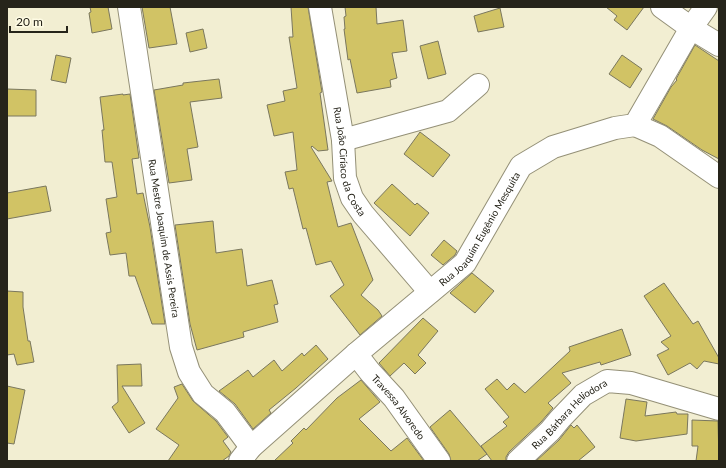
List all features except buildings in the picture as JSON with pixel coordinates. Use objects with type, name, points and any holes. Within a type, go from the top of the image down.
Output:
[{"type":"street","name":"Rua Mestre Joaquim de Assis Pereira","points":[[128,7],[181,347],[190,372],[203,394],[225,412],[245,454]]},
{"type":"street","name":"Rua João Ciríaco da Costa","points":[[320,7],[343,140],[345,178],[352,198],[363,214],[430,292]]},
{"type":"street","points":[[662,7],[691,28],[719,45]]},
{"type":"street","points":[[706,7],[691,28],[635,125],[660,136],[719,177]]},
{"type":"street","points":[[343,140],[448,111],[478,85]]},
{"type":"street","name":"Rua Joaquim Eugênio Mesquita","points":[[245,454],[356,354],[465,263],[522,166],[553,147],[616,128],[635,125]]},
{"type":"street","name":"Travessa Alvoredo","points":[[356,354],[394,398],[439,461]]},
{"type":"street","name":"Rua Bárbara Heliodora","points":[[518,461],[550,431],[583,395],[607,381],[631,384],[719,409]]}]
